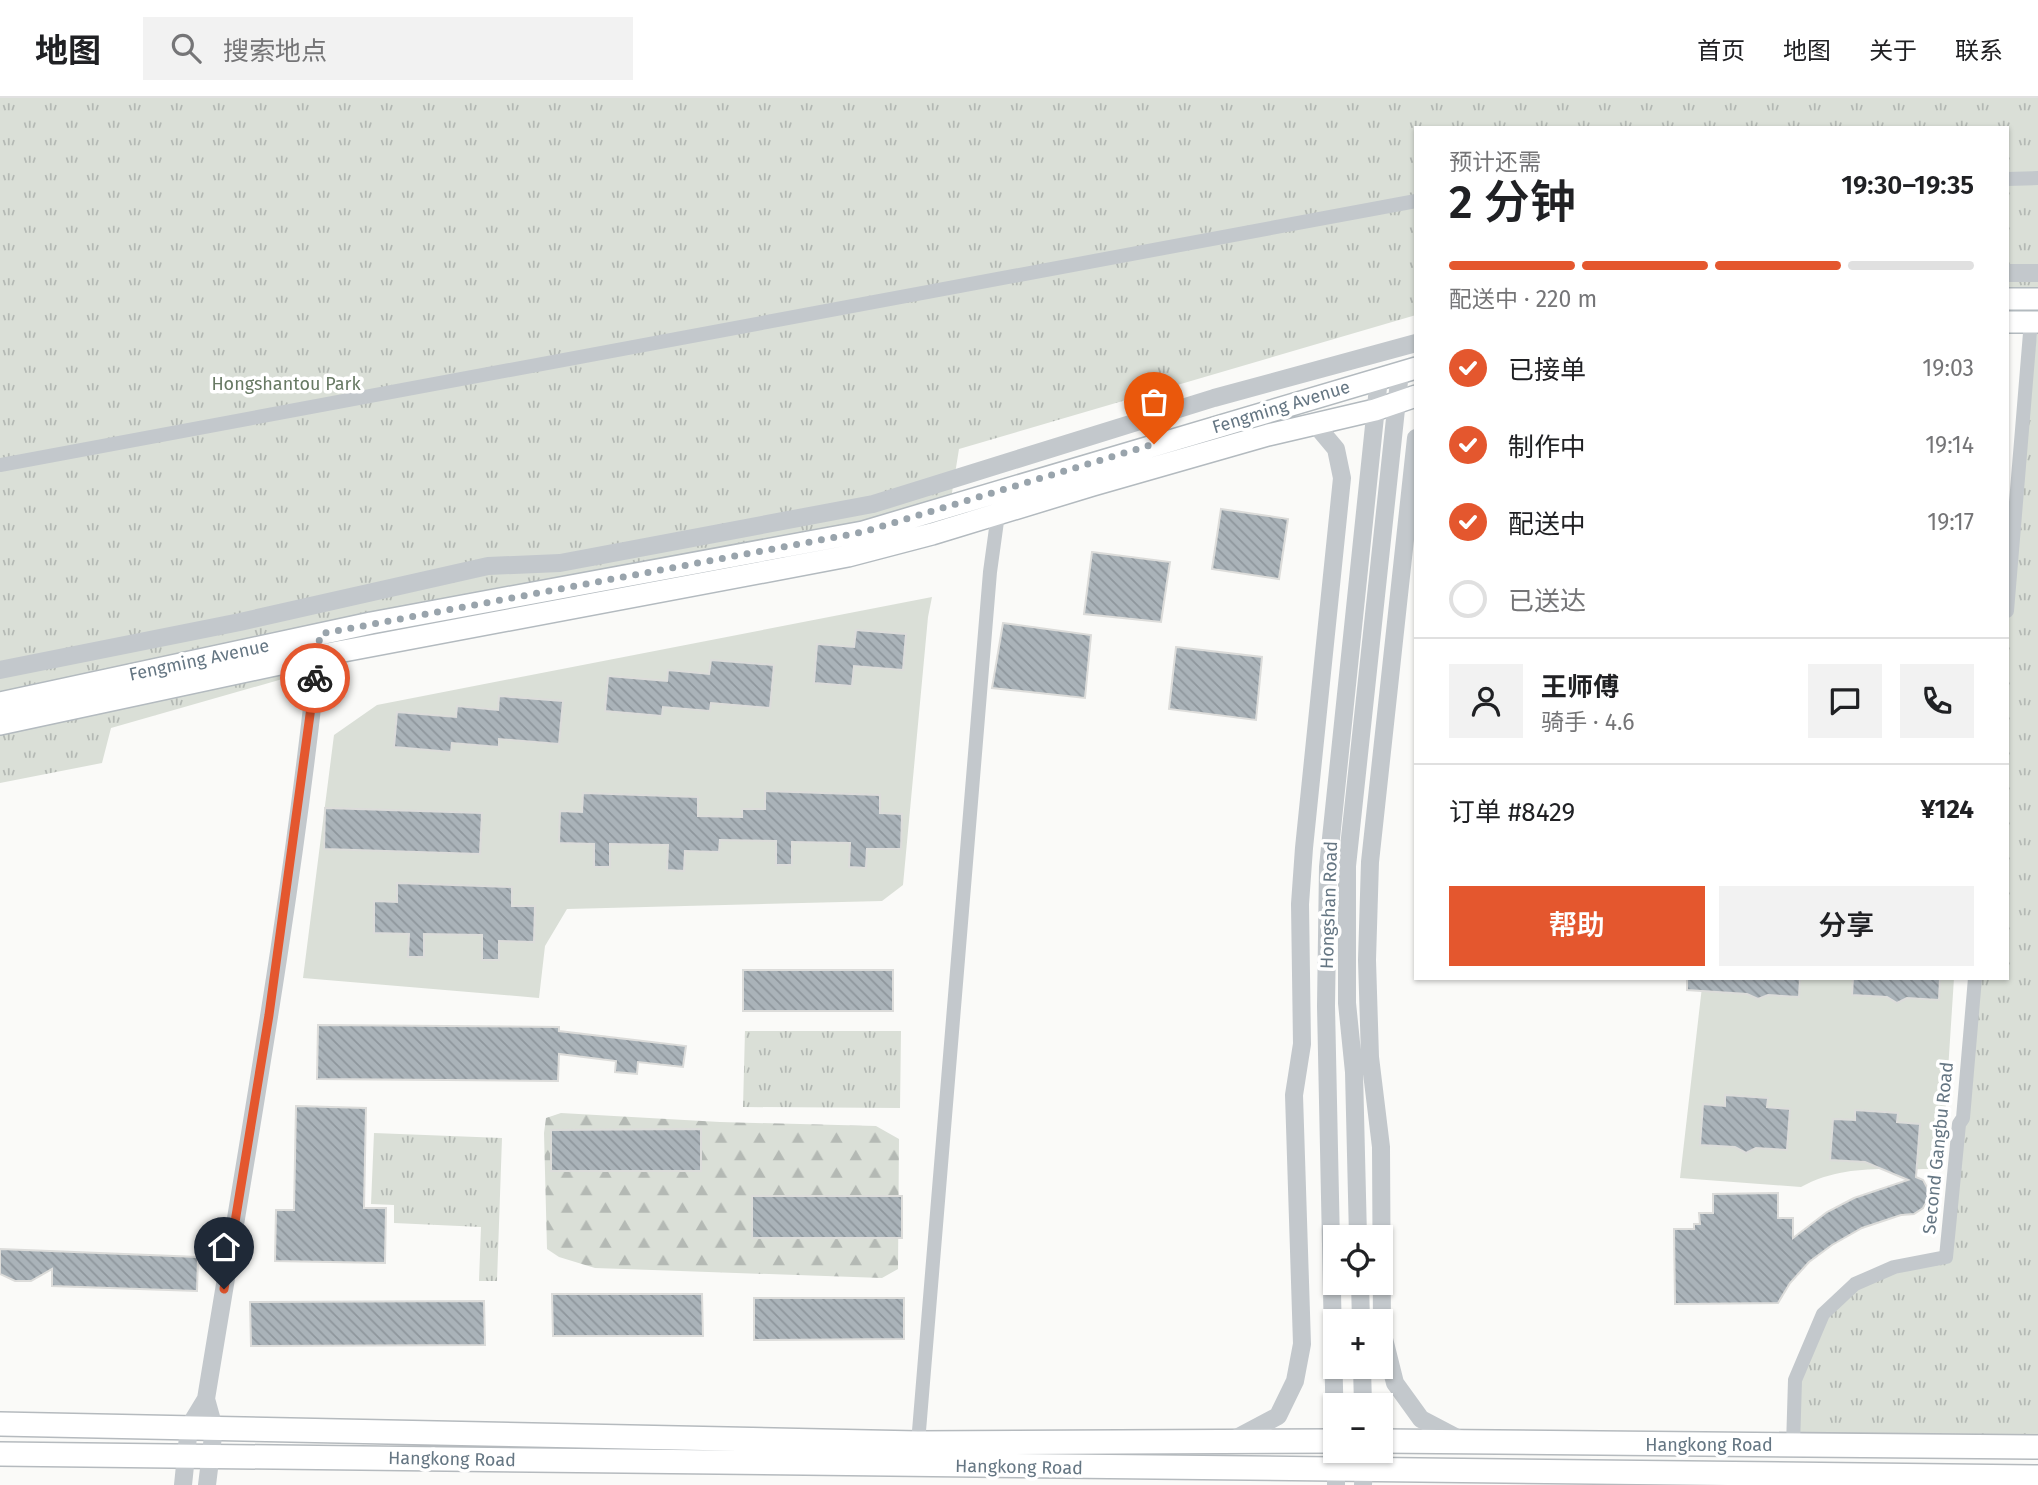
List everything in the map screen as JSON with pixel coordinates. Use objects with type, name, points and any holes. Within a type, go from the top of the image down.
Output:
[{"type":"main road","points":[[2009,299],[2038,299]]},
{"type":"main road","points":[[2009,322],[2035,322]]},
{"type":"main road","name":"Fengming Avenue","points":[[0,704],[320,634],[863,532],[1408,370]]},
{"type":"main road","name":"Fengming Avenue","points":[[0,724],[317,656],[848,556],[932,534],[1243,442],[1376,410],[1407,399]]},
{"type":"main road","name":"Hangkong Road","points":[[0,1424],[918,1443],[1323,1441]]},
{"type":"main road","name":"Hangkong Road","points":[[1393,1441],[2038,1447]]},
{"type":"main road","name":"Hangkong Road","points":[[0,1454],[2038,1477]]},
{"type":"street","points":[[2009,179],[2038,178]]},
{"type":"street","points":[[0,465],[1414,201]]},
{"type":"street","points":[[2009,273],[2038,273]]},
{"type":"street","points":[[2009,590],[2035,322]]},
{"type":"street","points":[[0,670],[240,622],[488,566],[560,563],[873,504],[1214,398],[1414,344]]},
{"type":"street","name":"Hongshan Road","points":[[1358,1225],[1354,1073],[1347,1003],[1347,866],[1407,399],[1408,370]]},
{"type":"street","name":"Hongshan Road","points":[[1334,1393],[1326,1006],[1328,867],[1379,378]]},
{"type":"street","points":[[1230,1441],[1278,1416],[1296,1381],[1302,1344],[1294,1095],[1302,1044],[1300,904],[1342,478],[1336,449],[1315,424]]},
{"type":"street","points":[[1414,456],[1370,862],[1367,960],[1370,1057],[1381,1147],[1382,1331],[1395,1383],[1420,1419],[1468,1443]]},
{"type":"street","points":[[918,1443],[989,572],[998,514]]},
{"type":"street","points":[[183,1485],[189,1427],[206,1399],[269,1015],[320,634]]},
{"type":"street","name":"Second Gangbu Road","points":[[1793,1446],[1795,1380],[1823,1314],[1855,1284],[1894,1267],[1946,1257],[1959,1124],[1963,1118],[1975,980]]},
{"type":"street","points":[[206,1399],[214,1428],[206,1485]]},
{"type":"green space","name":"Hongshantou Park","points":[[0,98],[2038,98],[2038,303],[2009,301],[2009,126],[1414,126],[1414,316],[959,449],[950,505],[286,678],[111,728],[102,763],[0,783]]},
{"type":"green space","points":[[2038,322],[2038,1447],[1793,1446],[1795,1380],[1823,1314],[1855,1284],[1946,1257],[1975,980],[2009,980],[2009,592]]},
{"type":"green space","points":[[932,597],[903,885],[882,901],[567,909],[545,946],[539,998],[303,978],[334,735],[377,705]]},
{"type":"green space","points":[[1703,980],[1954,980],[1943,1148],[1940,1159],[1930,1169],[1848,1171],[1801,1187],[1680,1178]]},
{"type":"green space","points":[[745,1031],[901,1031],[900,1108],[743,1107]]},
{"type":"green space","points":[[561,1113],[720,1122],[876,1126],[899,1139],[898,1269],[882,1278],[595,1268],[559,1257],[547,1249],[544,1133],[546,1118]]},
{"type":"green space","points":[[374,1133],[502,1138],[497,1281],[479,1281],[481,1227],[394,1223],[394,1205],[371,1204]]},
{"type":"building","points":[[1221,509],[1288,519],[1279,579],[1212,569]]},
{"type":"building","points":[[1092,552],[1170,562],[1161,622],[1084,614]]},
{"type":"building","points":[[1003,623],[1091,635],[1085,698],[992,688]]},
{"type":"building","points":[[856,630],[906,634],[903,670],[854,666],[852,686],[814,683],[817,644],[854,647]]},
{"type":"building","points":[[1176,647],[1262,657],[1256,720],[1169,709]]},
{"type":"building","points":[[711,660],[774,665],[770,708],[711,703],[710,711],[663,707],[662,716],[605,711],[608,676],[667,681],[668,670],[709,674]]},
{"type":"building","points":[[499,696],[563,701],[559,744],[499,739],[499,747],[452,743],[451,752],[394,747],[397,712],[456,717],[457,706],[498,710]]},
{"type":"building","points":[[765,791],[880,795],[880,813],[902,814],[901,849],[867,849],[866,868],[849,867],[850,843],[792,842],[792,865],[776,865],[776,841],[720,840],[719,852],[685,851],[684,871],[667,870],[668,845],[610,844],[610,867],[594,867],[594,844],[559,843],[560,811],[582,812],[583,793],[698,797],[698,816],[742,817],[742,809],[765,809]]},
{"type":"building","points":[[325,808],[482,813],[480,854],[324,849]]},
{"type":"building","points":[[397,883],[512,887],[512,906],[535,906],[534,942],[499,941],[499,960],[482,960],[482,935],[424,934],[424,957],[408,957],[409,934],[374,933],[374,901],[397,902]]},
{"type":"building","points":[[743,970],[893,970],[893,1011],[743,1011]]},
{"type":"building","points":[[1687,980],[1800,980],[1799,997],[1768,995],[1758,999],[1747,994],[1687,990]]},
{"type":"building","points":[[1853,980],[1940,980],[1939,1000],[1907,998],[1897,1003],[1887,997],[1852,995]]},
{"type":"building","points":[[318,1025],[559,1027],[559,1031],[686,1046],[683,1067],[638,1062],[637,1074],[615,1072],[616,1061],[559,1054],[558,1081],[317,1079]]},
{"type":"building","points":[[1725,1095],[1768,1098],[1767,1107],[1790,1109],[1787,1150],[1756,1148],[1746,1153],[1735,1147],[1700,1145],[1703,1104],[1725,1106]]},
{"type":"building","points":[[296,1106],[366,1108],[364,1208],[386,1208],[385,1263],[275,1261],[276,1210],[294,1210]]},
{"type":"building","points":[[1855,1110],[1898,1113],[1897,1122],[1920,1124],[1916,1177],[1923,1180],[1928,1189],[1928,1199],[1923,1208],[1914,1214],[1901,1215],[1862,1228],[1832,1245],[1809,1262],[1790,1283],[1778,1303],[1675,1304],[1674,1229],[1694,1229],[1694,1224],[1700,1224],[1699,1213],[1713,1213],[1713,1194],[1778,1193],[1778,1218],[1793,1218],[1793,1238],[1827,1212],[1854,1198],[1908,1180],[1865,1162],[1830,1160],[1833,1119],[1855,1120]]},
{"type":"building","points":[[701,1129],[701,1171],[551,1171],[551,1130]]},
{"type":"building","points":[[752,1196],[902,1196],[902,1238],[752,1238]]},
{"type":"building","points":[[0,1249],[198,1257],[197,1291],[52,1286],[52,1269],[31,1281],[15,1281],[0,1274]]},
{"type":"building","points":[[552,1294],[702,1294],[703,1336],[553,1336]]},
{"type":"building","points":[[754,1298],[904,1298],[904,1339],[754,1340]]},
{"type":"building","points":[[484,1301],[485,1345],[251,1346],[250,1302]]},
{"type":"way so far","points":[[315,678],[320,634],[863,532],[1154,444]]},
{"type":"route","points":[[224,1289],[269,1015],[315,678]]}]
